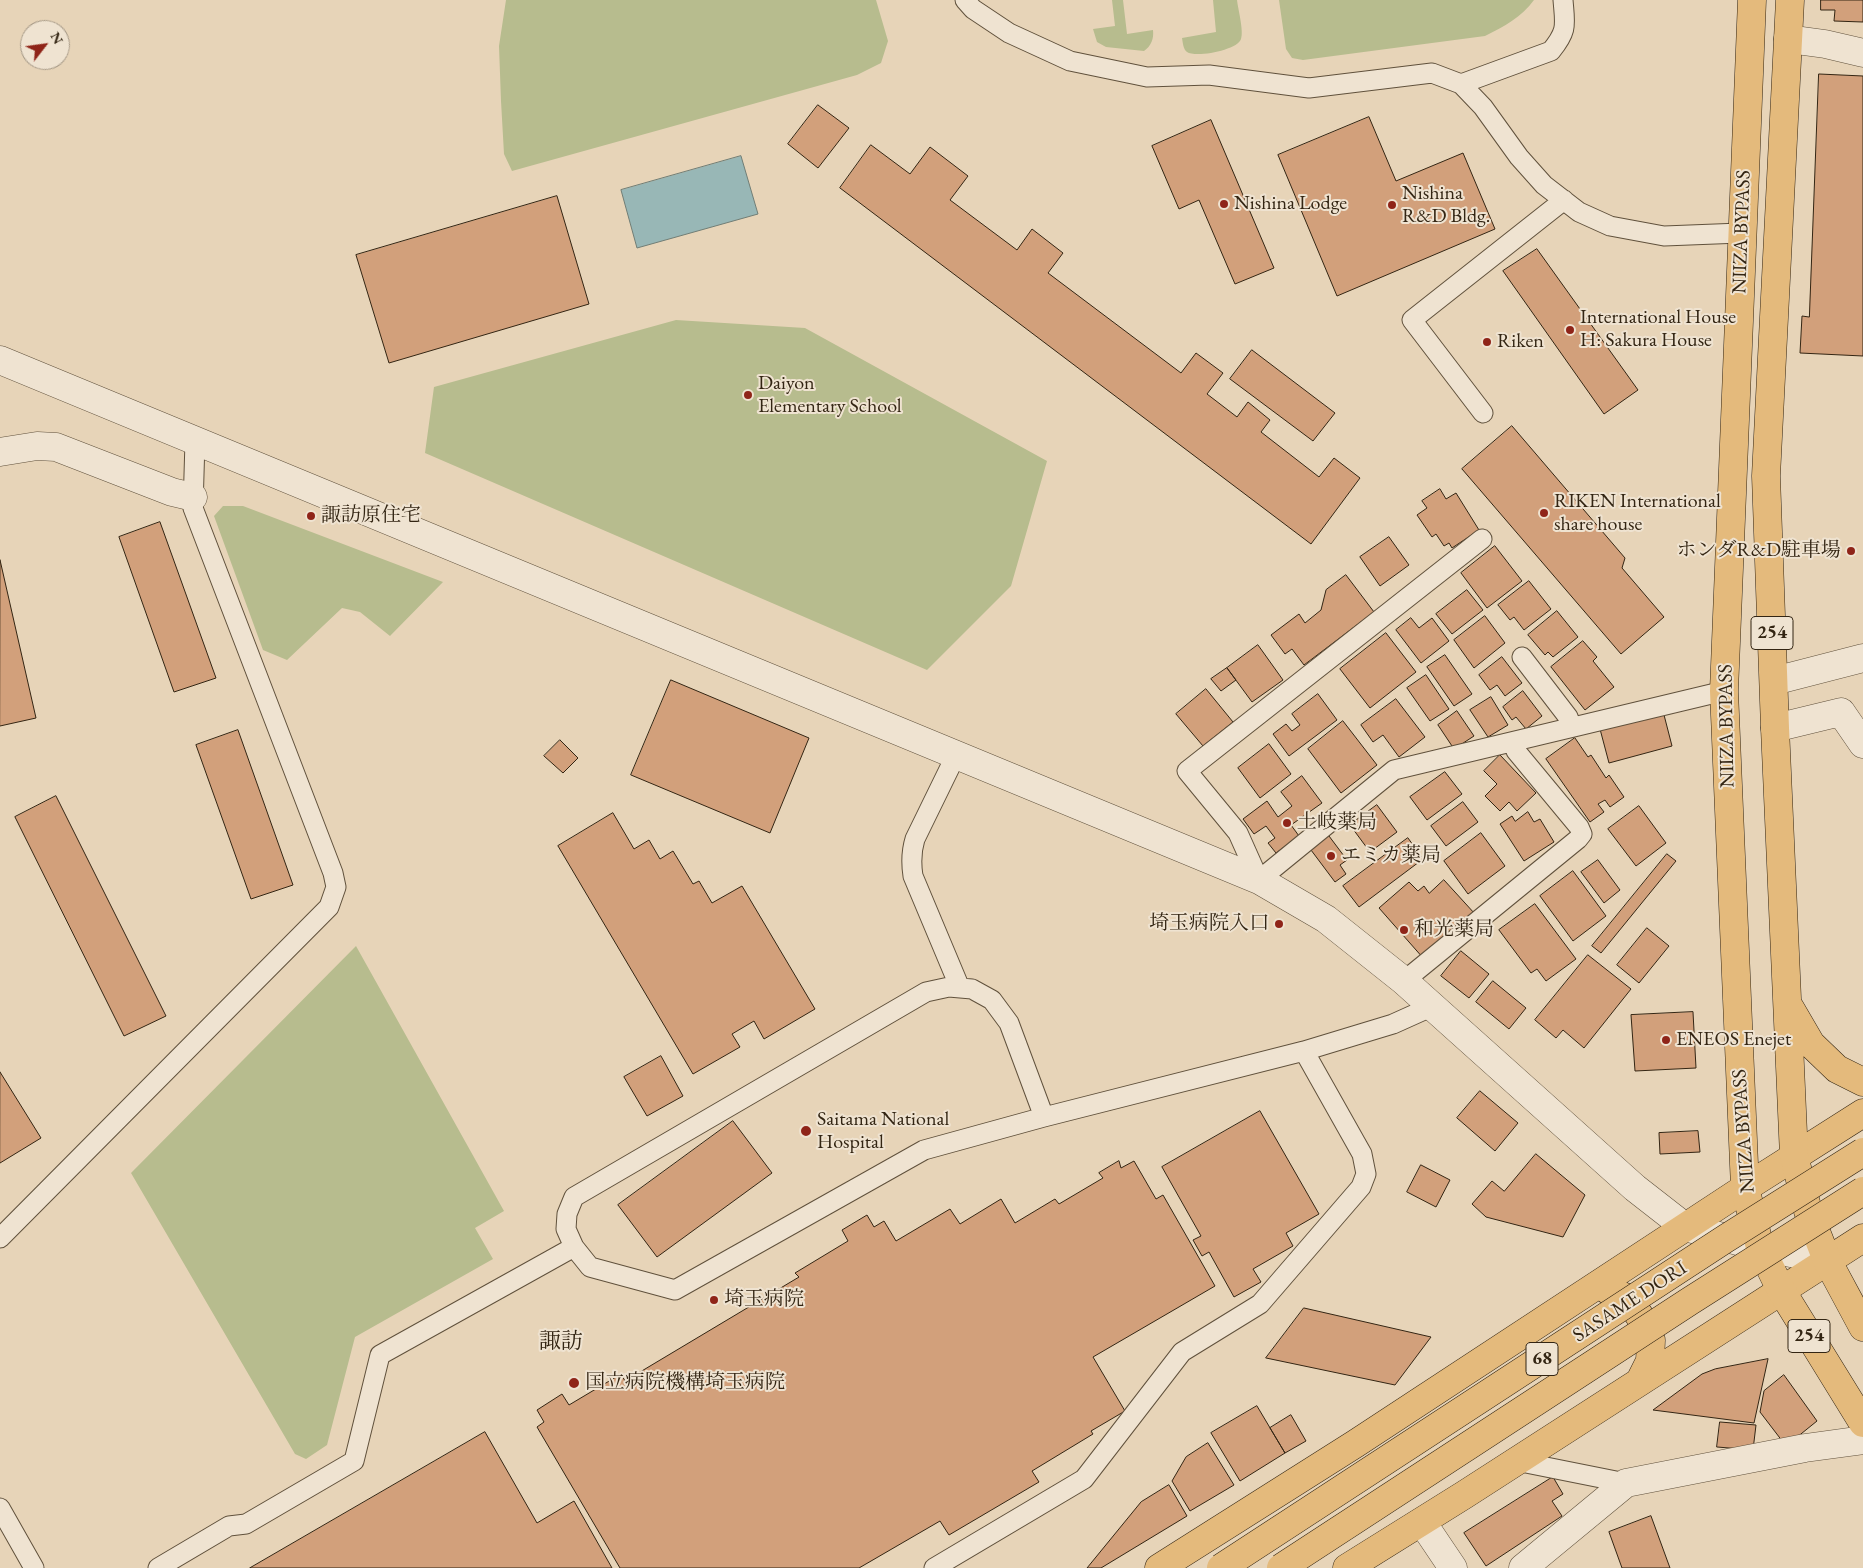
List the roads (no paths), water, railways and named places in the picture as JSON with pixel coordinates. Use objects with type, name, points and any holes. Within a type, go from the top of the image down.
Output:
[{"type":"main road","name":"NIIZA BYPASS","points":[[1752,0],[1741,233],[1724,691],[1745,1188],[1760,1247],[1781,1290],[1863,1423]]},
{"type":"main road","name":"NIIZA BYPASS","points":[[1790,0],[1766,476],[1794,1156],[1808,1211],[1828,1260],[1863,1326]]},
{"type":"main road","points":[[1788,1004],[1811,1044],[1837,1069],[1863,1082]]},
{"type":"main road","points":[[1159,1568],[1355,1444],[1863,1112]]},
{"type":"main road","name":"SASAME DORI","points":[[1221,1568],[1725,1239],[1863,1152]]},
{"type":"main road","name":"SASAME DORI","points":[[1281,1568],[1682,1306],[1863,1191]]},
{"type":"main road","points":[[1347,1568],[1422,1522],[1863,1238]]},
{"type":"main road","points":[[1581,1296],[1609,1291],[1625,1296],[1639,1315],[1651,1340],[1650,1362],[1640,1381]]},
{"type":"street","points":[[1788,39],[1825,44],[1863,53]]},
{"type":"street","points":[[0,360],[1259,880],[1326,920],[1404,981],[1635,1188],[1685,1227],[1760,1247],[1828,1260]]},
{"type":"street","points":[[0,452],[37,446],[56,446],[172,492],[193,497]]},
{"type":"street","points":[[1774,681],[1863,658]]},
{"type":"street","points":[[1775,728],[1841,712],[1863,744]]},
{"type":"street","points":[[1523,1568],[1626,1483],[1805,1448],[1863,1440]]},
{"type":"street","points":[[1422,1522],[1453,1568]]},
{"type":"lane","points":[[965,0],[973,9],[1009,33],[1070,61],[1147,77],[1209,75],[1309,88],[1432,73],[1461,84],[1482,107],[1544,185],[1579,212],[1610,226],[1664,236],[1741,233]]},
{"type":"lane","points":[[1461,84],[1552,51],[1566,29],[1563,0]]},
{"type":"lane","points":[[1483,413],[1412,320],[1564,200]]},
{"type":"lane","points":[[0,1238],[329,907],[336,887],[333,873],[193,508],[195,441]]},
{"type":"lane","points":[[1482,539],[1187,771],[1238,833],[1259,880],[1394,770],[1724,691]]},
{"type":"lane","points":[[1522,657],[1568,717],[1572,727]]},
{"type":"lane","points":[[1404,981],[1582,834],[1579,827],[1516,751],[1514,742]]},
{"type":"lane","points":[[956,754],[915,839],[911,851],[911,864],[913,876],[960,988]]},
{"type":"lane","points":[[1044,1117],[1009,1023],[992,1000],[972,988],[949,987],[926,992],[574,1197],[567,1214],[566,1228],[574,1247],[590,1267],[675,1290],[924,1150],[1044,1117],[1304,1052],[1393,1024],[1433,1006]]},
{"type":"lane","points":[[934,1568],[1084,1479],[1182,1352],[1260,1304],[1360,1187],[1366,1174],[1362,1154],[1304,1052]]},
{"type":"lane","points":[[167,1566],[229,1526],[246,1524],[354,1461],[380,1355],[574,1247]]},
{"type":"lane","points":[[1516,1461],[1626,1483]]},
{"type":"lane","points":[[0,1508],[34,1568]]},
{"type":"water","points":[[741,156],[758,214],[637,248],[621,190]]},
{"type":"place","name":"Nishina Lodge","points":[[1224,204]]},
{"type":"place","name":"Nishina R&D Bldg.","points":[[1392,205]]},
{"type":"place","name":"International House H: Sakura House","points":[[1570,330]]},
{"type":"place","name":"Riken","points":[[1487,342]]},
{"type":"place","name":"Daiyon Elementary School","points":[[748,395]]},
{"type":"place","name":"RIKEN International share house","points":[[1544,513]]},
{"type":"place","name":"諏訪原住宅","points":[[311,516]]},
{"type":"place","name":"ホンダR&D駐車場","points":[[1851,551]]},
{"type":"place","name":"土岐薬局","points":[[1287,823]]},
{"type":"place","name":"エミカ薬局","points":[[1331,856]]},
{"type":"place","name":"埼玉病院入口","points":[[1279,924]]},
{"type":"place","name":"和光薬局","points":[[1404,930]]},
{"type":"place","name":"ENEOS Enejet","points":[[1666,1040]]},
{"type":"place","name":"Saitama National Hospital","points":[[806,1131]]},
{"type":"place","name":"埼玉病院","points":[[714,1300]]},
{"type":"place","name":"国立病院機構埼玉病院","points":[[574,1383]]},
{"type":"district","name":"諏訪","points":[[561,1342]]}]
